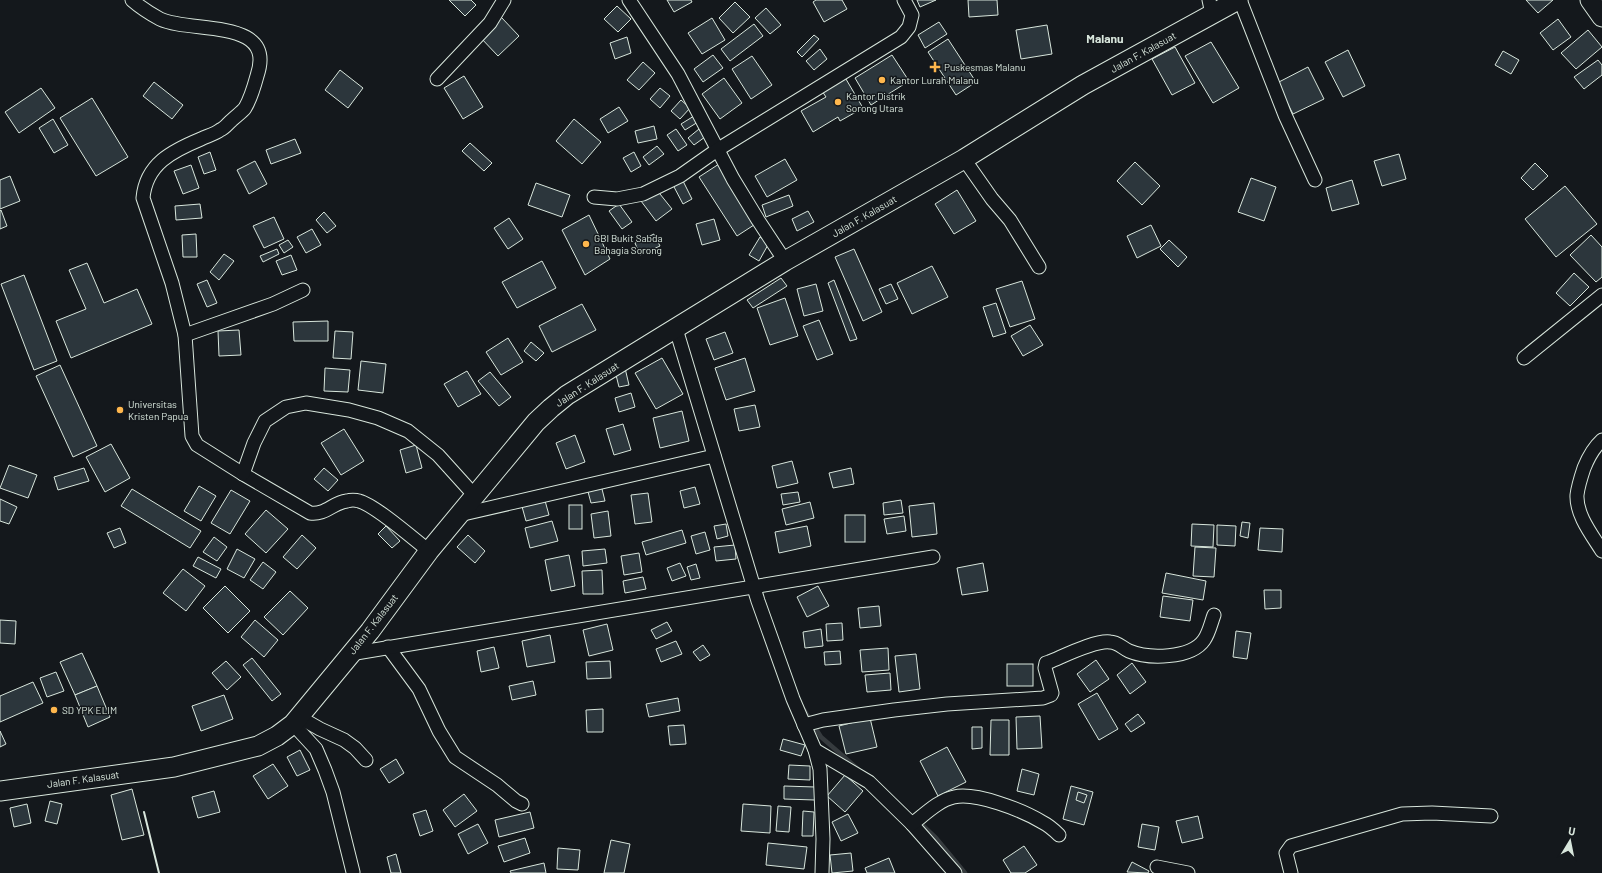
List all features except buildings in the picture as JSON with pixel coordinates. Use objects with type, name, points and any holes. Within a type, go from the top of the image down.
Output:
[{"type":"street","points":[[132,0],[161,19],[229,31],[248,37],[256,44],[261,54],[259,72],[245,108],[220,130],[178,149],[161,162],[148,176],[144,188],[143,198],[172,283],[185,335],[192,436],[198,444],[243,474],[310,513],[318,514],[347,501],[359,501],[371,507],[430,551]]},
{"type":"street","points":[[437,79],[490,23],[504,0]]},
{"type":"street","points":[[629,0],[678,74],[717,150],[758,220],[785,261]]},
{"type":"street","points":[[594,197],[617,199],[643,194],[680,176],[717,150],[901,37],[909,27],[912,15],[904,0]]},
{"type":"street","points":[[1239,0],[1285,115],[1315,180]]},
{"type":"street","name":"Jalan F. Kalasuat","points":[[0,791],[174,766],[258,746],[277,736],[296,721],[370,631],[430,551],[536,422],[567,395],[676,330],[785,261],[964,159],[1211,7],[1239,0]]},
{"type":"street","points":[[1590,0],[1602,17]]},
{"type":"street","points":[[964,159],[992,199],[1010,220],[1039,267]]},
{"type":"street","points":[[185,335],[273,304],[303,290]]},
{"type":"street","points":[[1524,358],[1602,295]]},
{"type":"street","points":[[676,330],[758,601],[779,662],[807,724],[814,750],[821,778],[822,873]]},
{"type":"street","points":[[243,474],[254,443],[265,421],[286,407],[306,403],[349,410],[378,418],[408,431],[438,455],[475,496]]},
{"type":"street","points":[[1602,440],[1588,457],[1577,496],[1585,524],[1602,551]]},
{"type":"street","points":[[459,515],[714,456]]},
{"type":"street","points":[[350,654],[934,558]]},
{"type":"street","points":[[807,724],[858,714],[948,704],[1044,698],[1052,693],[1045,668],[1046,663],[1104,642],[1117,643],[1128,650],[1146,655],[1169,656],[1184,653],[1198,647],[1204,641],[1214,615]]},
{"type":"street","points":[[388,647],[419,689],[439,731],[455,757],[522,804]]},
{"type":"street","points":[[296,721],[320,729],[344,740],[355,748],[366,760]]},
{"type":"street","points":[[296,721],[316,749],[325,770],[333,792],[353,872]]},
{"type":"street","points":[[814,750],[869,782],[916,821],[955,873]]},
{"type":"street","points":[[916,821],[953,797],[969,797],[1005,805],[1041,821],[1059,834]]},
{"type":"street","points":[[1291,873],[1286,853],[1291,846],[1373,821],[1402,814],[1432,813],[1491,816]]},
{"type":"street","points":[[1157,867],[1188,873]]},
{"type":"waterway","points":[[804,710],[821,737],[858,769]]},
{"type":"waterway","points":[[918,821],[936,838],[965,873]]},
{"type":"wall","points":[[144,812],[159,873]]},
{"type":"place","name":"Puskesmas Malanu","points":[[935,67]]},
{"type":"place","name":"Kantor Lurah Malanu","points":[[882,80]]},
{"type":"place","name":"Kantor Distrik Sorong Utara","points":[[838,102]]},
{"type":"place","name":"GBI Bukit Sabda Bahagia Sorong","points":[[586,244]]},
{"type":"place","name":"Universitas Kristen Papua","points":[[120,410]]},
{"type":"place","name":"SD YPK ELIM","points":[[54,710]]},
{"type":"district","name":"Malanu","points":[[1105,39]]}]
